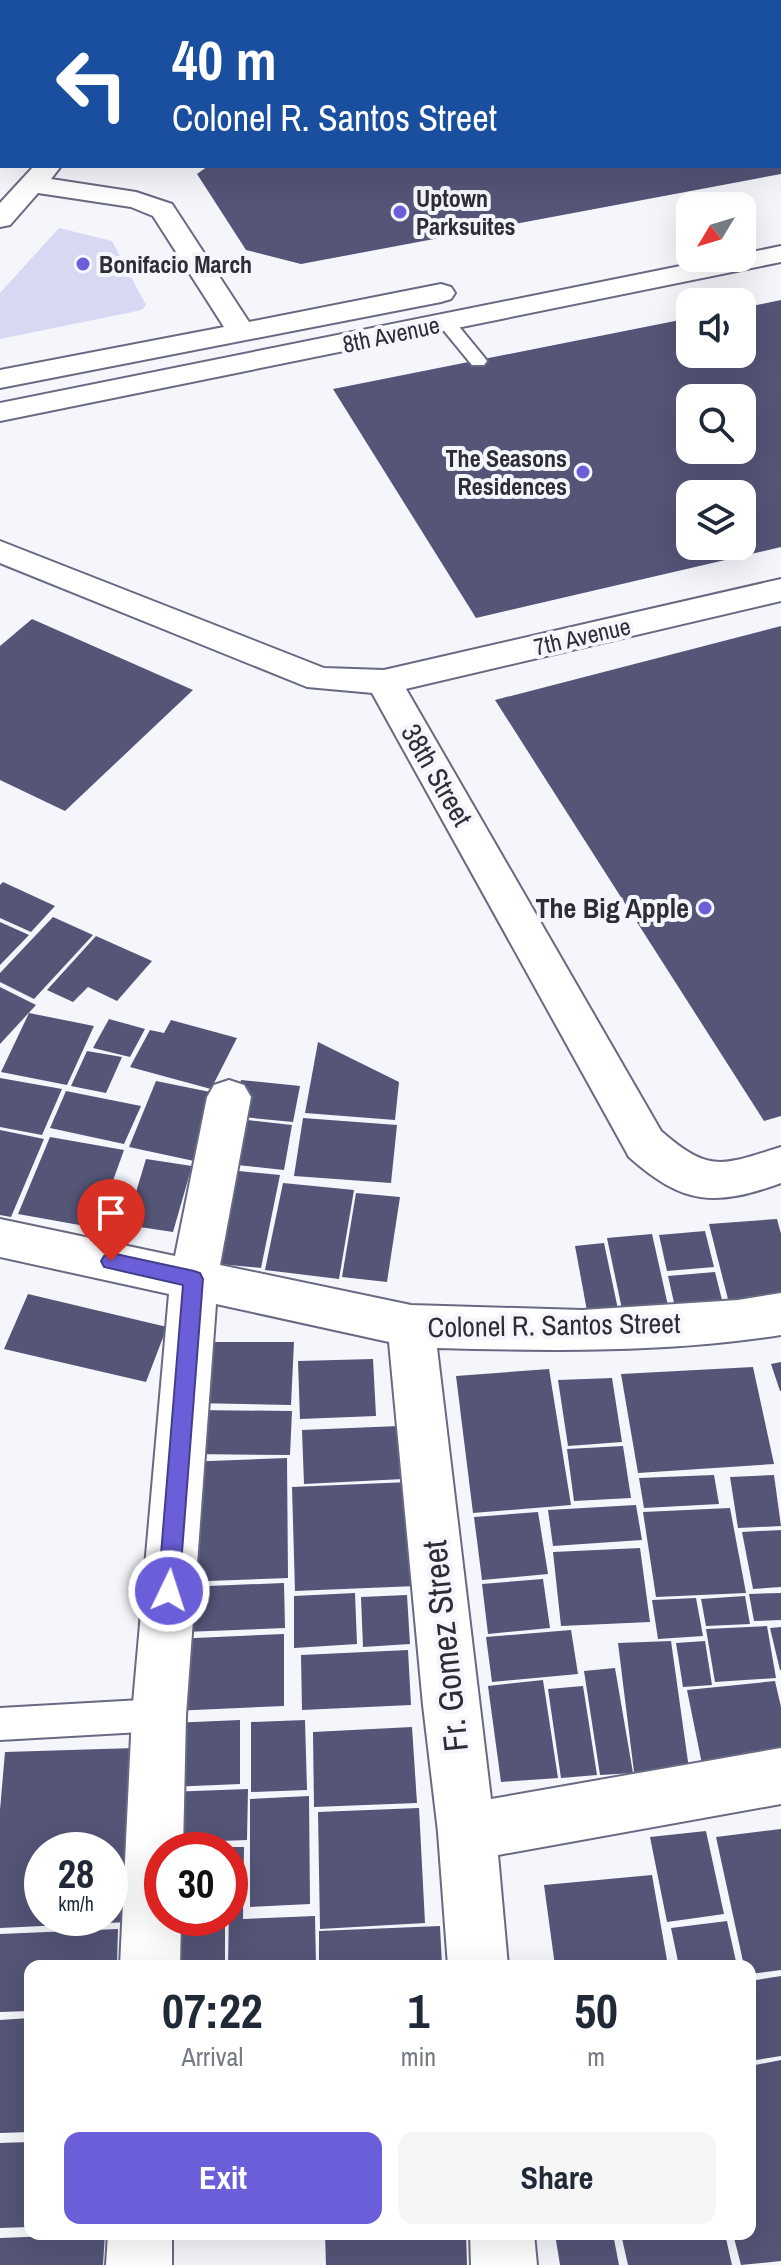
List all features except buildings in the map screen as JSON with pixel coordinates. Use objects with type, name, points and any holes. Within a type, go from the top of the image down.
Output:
[{"type":"street","points":[[0,219],[41,175],[163,210],[241,331]]},
{"type":"street","name":"8th Avenue","points":[[0,412],[781,254]]},
{"type":"street","name":"8th Avenue","points":[[0,379],[473,287]]},
{"type":"street","points":[[0,551],[320,679],[384,682]]},
{"type":"street","name":"7th Avenue","points":[[384,682],[781,590]]},
{"type":"street","name":"38th Street","points":[[384,682],[645,1144],[666,1163],[690,1175],[725,1182],[781,1165]]},
{"type":"street","points":[[150,1960],[159,1715],[194,1279],[229,1097]]},
{"type":"street","name":"Colonel R. Santos Street","points":[[0,1238],[411,1326],[582,1331],[738,1321],[781,1314]]},
{"type":"street","name":"Fr. Gomez Street","points":[[411,1326],[450,1705],[467,1832],[478,1960]]},
{"type":"street","points":[[467,1832],[781,1776]]},
{"type":"street","points":[[139,2265],[140,2240]]},
{"type":"street","points":[[502,2240],[504,2265]]},
{"type":"lane","points":[[446,322],[478,361]]},
{"type":"lane","points":[[0,1724],[159,1715]]},
{"type":"shaded area","points":[[59,228],[112,241],[146,305],[142,310],[0,339],[0,293]]},
{"type":"place","name":"Uptown Parksuites","points":[[400,212]]},
{"type":"place","name":"Bonifacio March","points":[[83,264]]},
{"type":"place","name":"The Seasons Residences","points":[[583,472]]},
{"type":"place","name":"The Big Apple","points":[[705,908]]},
{"type":"route","points":[[111,1261],[194,1279],[169,1591]]}]
